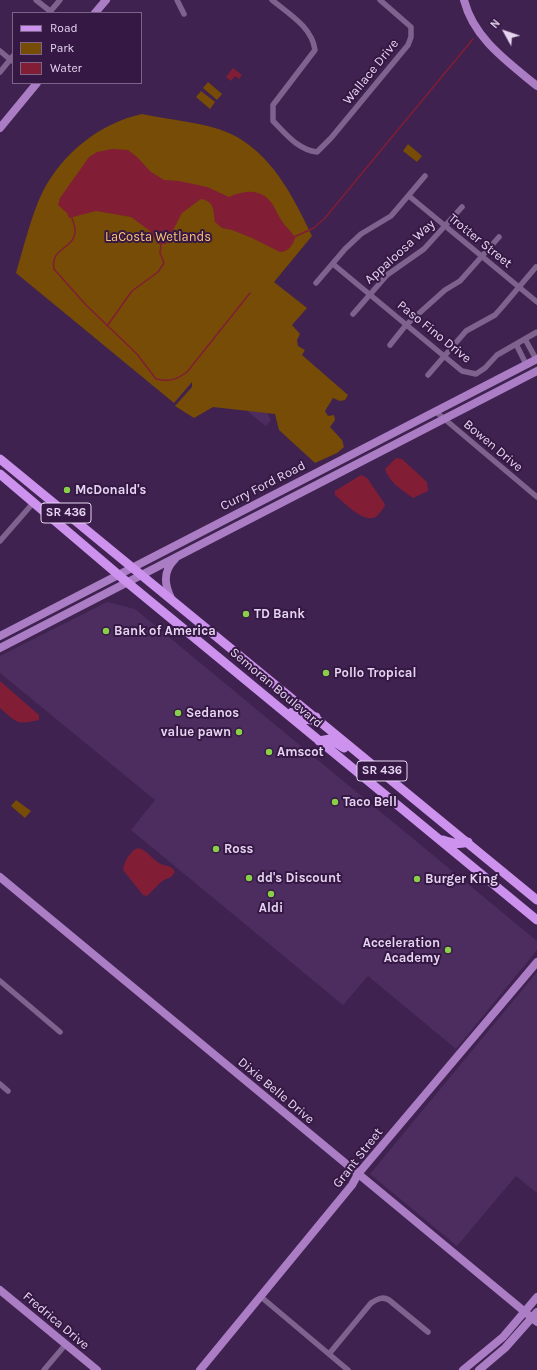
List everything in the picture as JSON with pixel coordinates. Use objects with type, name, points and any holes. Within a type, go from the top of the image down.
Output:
[{"type":"main road","name":"Semoran Boulevard","points":[[0,459],[537,900]]},
{"type":"main road","name":"Semoran Boulevard","points":[[0,474],[128,583],[537,920]]},
{"type":"main road","points":[[280,708],[292,712],[309,721],[316,717]]},
{"type":"main road","points":[[319,741],[327,738],[334,740],[392,788],[404,790]]},
{"type":"main road","points":[[436,837],[452,844],[462,844],[468,842]]},
{"type":"street","points":[[36,0],[50,12],[60,0]]},
{"type":"street","points":[[96,12],[106,0]]},
{"type":"street","points":[[178,0],[184,14]]},
{"type":"street","name":"Wallace Drive","points":[[272,0],[306,28],[314,39],[315,50],[273,105],[273,122],[299,146],[308,151],[317,152],[331,138],[408,45],[411,38],[411,27],[380,0]]},
{"type":"street","points":[[464,0],[466,7],[487,44],[537,86]]},
{"type":"street","points":[[0,51],[12,59],[0,72]]},
{"type":"street","points":[[0,128],[36,84]]},
{"type":"street","points":[[316,284],[355,239],[391,216],[425,176]]},
{"type":"street","name":"Trotter Street","points":[[409,196],[537,302]]},
{"type":"street","name":"Appaloosa Way","points":[[353,314],[387,275],[424,249],[462,207]]},
{"type":"street","points":[[390,345],[406,325],[445,290],[460,281],[483,257],[499,237]]},
{"type":"street","name":"Paso Fino Drive","points":[[333,264],[462,371],[476,374],[485,368],[497,354],[525,340]]},
{"type":"street","points":[[428,375],[466,331],[495,315],[536,268]]},
{"type":"street","points":[[487,396],[527,371],[536,359],[525,340],[537,332]]},
{"type":"street","points":[[516,344],[526,364]]},
{"type":"street","name":"Curry Ford Road","points":[[0,636],[536,359]]},
{"type":"street","name":"Curry Ford Road","points":[[0,648],[537,371]]},
{"type":"street","name":"Bowen Drive","points":[[435,411],[537,497]]},
{"type":"street","points":[[309,488],[314,479],[345,462],[359,450]]},
{"type":"street","points":[[245,522],[253,513],[297,490],[301,480]]},
{"type":"street","points":[[0,541],[34,502]]},
{"type":"street","points":[[171,598],[166,586],[166,576],[170,564],[177,557]]},
{"type":"street","name":"Dixie Belle Drive","points":[[0,877],[525,1312],[535,1317]]},
{"type":"street","name":"Grant Street","points":[[200,1370],[352,1185],[358,1174],[537,962]]},
{"type":"street","points":[[0,981],[60,1032]]},
{"type":"street","points":[[0,1084],[8,1091]]},
{"type":"street","name":"Fredrica Drive","points":[[0,1290],[97,1370]]},
{"type":"street","points":[[260,1296],[348,1370]]},
{"type":"street","points":[[463,1370],[491,1349],[537,1297]]},
{"type":"street","points":[[328,1354],[371,1303],[378,1299],[385,1298],[389,1300],[428,1332]]},
{"type":"street","points":[[479,1370],[505,1348],[535,1317]]},
{"type":"street","points":[[44,1370],[66,1344]]},
{"type":"shaded area","points":[[249,410],[267,413],[271,420],[266,426],[248,412]]},
{"type":"shaded area","points":[[107,602],[135,609],[537,941],[537,950],[456,1049],[368,976],[343,1005],[131,830],[155,800],[0,673],[0,656]]},
{"type":"shaded area","points":[[537,972],[537,1193],[516,1176],[457,1246],[370,1174]]},
{"type":"green space","points":[[208,82],[222,94],[217,100],[203,88]]},
{"type":"green space","points":[[201,91],[215,102],[210,109],[196,97]]},
{"type":"green space","name":"LaCosta Wetlands","points":[[142,114],[209,126],[229,133],[244,141],[269,163],[297,206],[312,236],[274,282],[307,308],[292,325],[300,334],[297,340],[298,346],[305,350],[302,355],[348,395],[345,400],[340,401],[333,398],[325,411],[328,416],[334,415],[335,420],[330,427],[342,440],[344,447],[337,453],[315,463],[279,430],[275,414],[213,407],[194,418],[175,406],[192,387],[192,382],[174,403],[16,273],[28,231],[43,191],[61,164],[72,152],[97,132],[127,118]]},
{"type":"green space","points":[[408,144],[422,156],[417,162],[403,151]]},
{"type":"green space","points":[[16,800],[31,811],[25,818],[11,806]]},
{"type":"water","points":[[233,68],[242,75],[239,79],[235,76],[231,81],[226,77]]},
{"type":"water","points":[[112,149],[128,150],[151,172],[164,180],[179,181],[207,187],[229,197],[247,192],[258,193],[264,196],[269,199],[285,226],[291,231],[295,238],[293,243],[290,248],[280,252],[252,238],[232,230],[222,228],[215,222],[211,204],[206,200],[201,199],[182,213],[166,244],[158,244],[150,231],[131,217],[96,211],[69,218],[67,213],[58,205],[60,198],[89,157],[97,152]]},
{"type":"water","points":[[396,458],[402,459],[427,482],[428,491],[413,498],[393,482],[385,469]]},
{"type":"water","points":[[361,475],[367,478],[385,504],[378,515],[373,518],[361,516],[349,508],[335,495],[335,491]]},
{"type":"water","points":[[0,681],[39,715],[39,720],[17,722],[0,708]]},
{"type":"water","points":[[138,848],[144,850],[159,863],[172,868],[175,872],[171,877],[162,881],[147,896],[143,895],[123,870],[128,857],[135,849]]},
{"type":"waterway","points":[[294,237],[314,228],[325,218],[473,39]]},
{"type":"waterway","points":[[72,218],[75,233],[70,242],[55,257],[54,269],[86,305],[137,354],[156,379],[172,380],[187,372],[250,293]]},
{"type":"waterway","points":[[107,326],[132,291],[158,272],[164,263],[160,253],[161,244]]},
{"type":"place","name":"McDonald's","points":[[67,490]]},
{"type":"place","name":"TD Bank","points":[[246,614]]},
{"type":"place","name":"Bank of America","points":[[106,631]]},
{"type":"place","name":"Pollo Tropical","points":[[326,673]]},
{"type":"place","name":"Sedanos","points":[[178,713]]},
{"type":"place","name":"value pawn","points":[[239,732]]},
{"type":"place","name":"Amscot","points":[[269,752]]},
{"type":"place","name":"Taco Bell","points":[[335,802]]},
{"type":"place","name":"Ross","points":[[216,849]]},
{"type":"place","name":"dd's Discount","points":[[249,878]]},
{"type":"place","name":"Burger King","points":[[417,879]]},
{"type":"place","name":"Aldi","points":[[271,894]]},
{"type":"place","name":"Acceleration Academy","points":[[448,950]]}]
